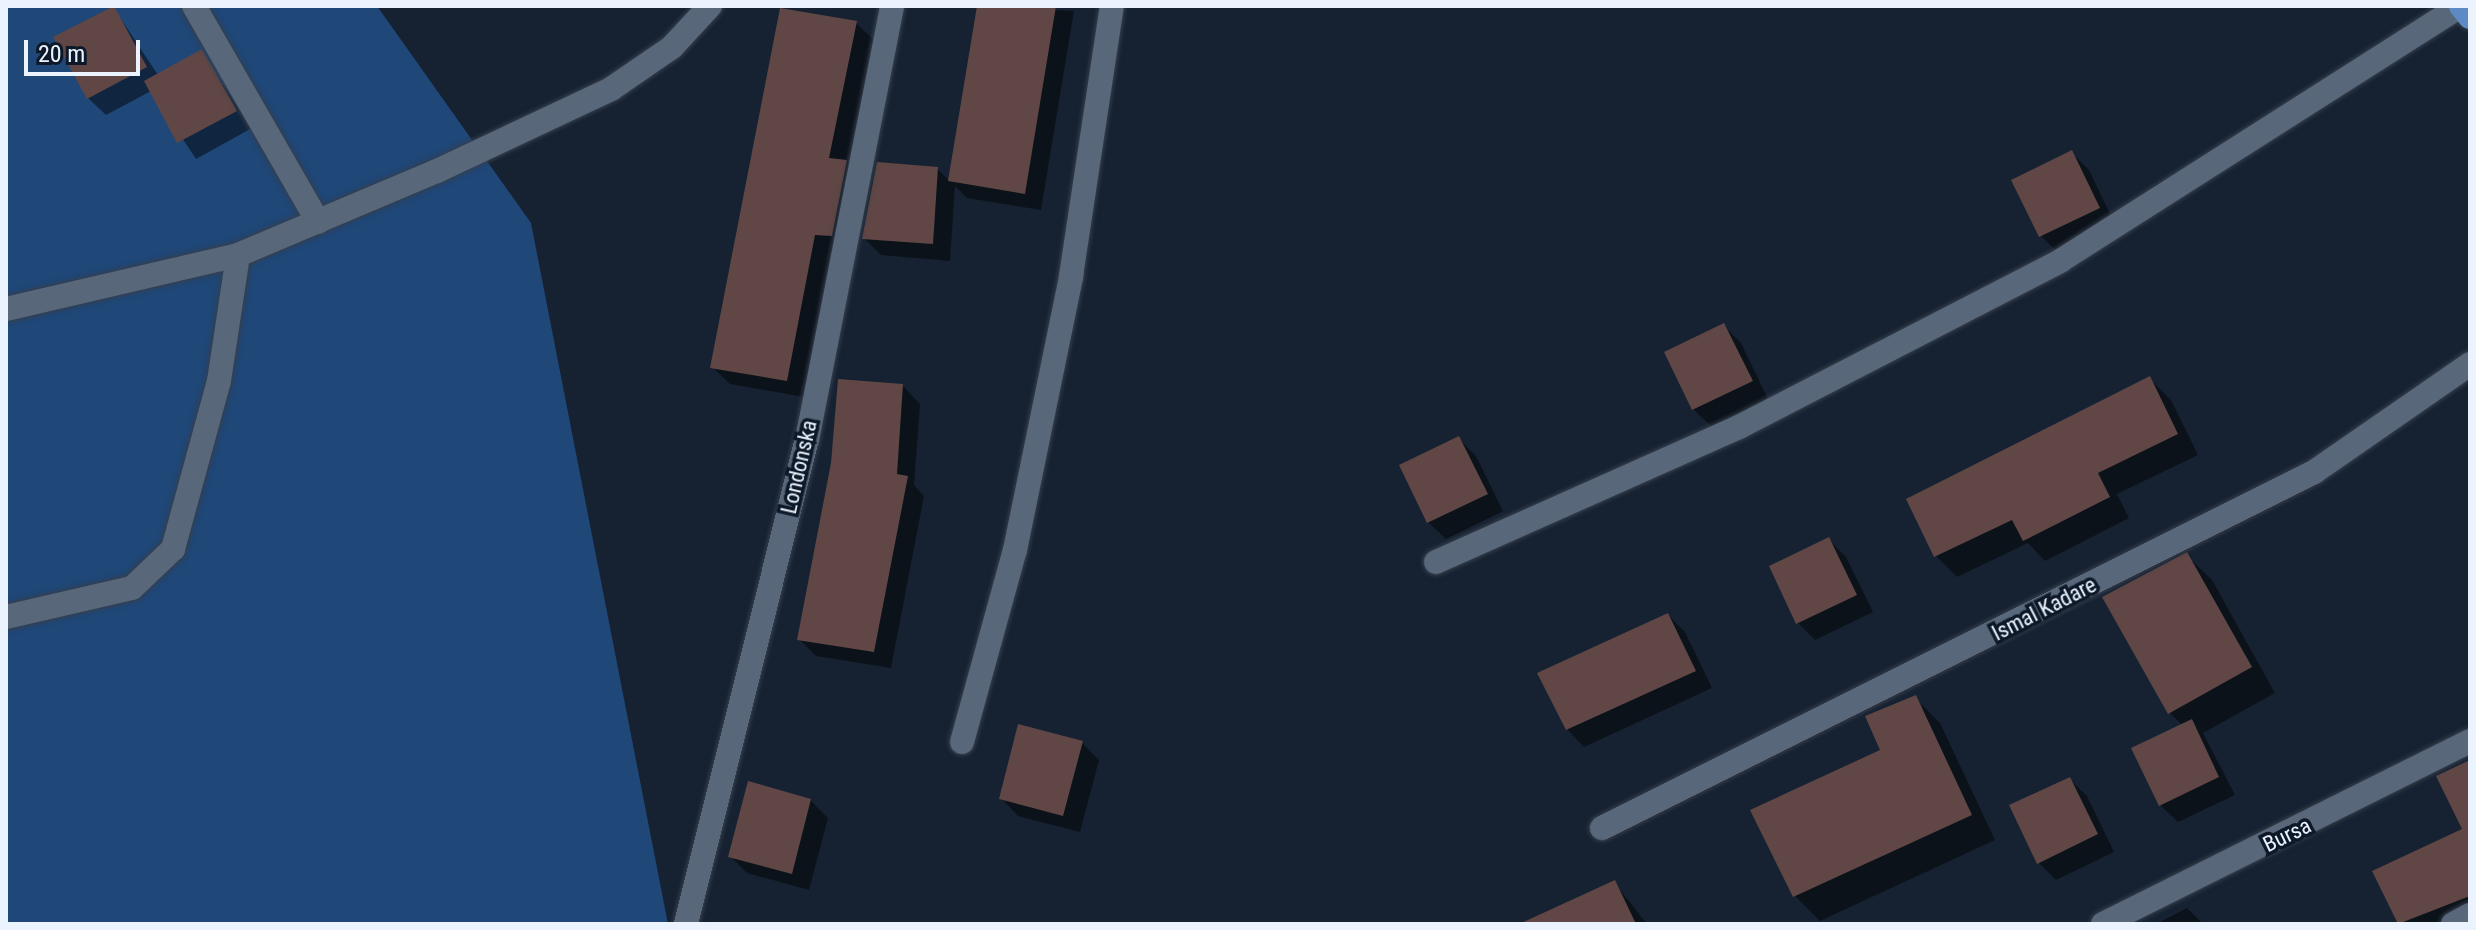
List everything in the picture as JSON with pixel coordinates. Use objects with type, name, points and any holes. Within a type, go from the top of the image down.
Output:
[{"type":"main road","points":[[2461,6],[2470,17]]},
{"type":"street","points":[[194,6],[318,222]]},
{"type":"street","points":[[6,309],[238,255],[318,222],[611,89],[672,47],[710,6]]},
{"type":"street","name":"Londonska","points":[[686,924],[807,440],[892,6]]},
{"type":"street","points":[[962,742],[1015,550],[1068,291],[1112,6]]},
{"type":"street","points":[[1436,562],[1739,427],[2060,261],[2461,6]]},
{"type":"street","points":[[6,617],[132,588],[173,549],[219,381],[238,255]]},
{"type":"street","name":"Ismal Kadare","points":[[1602,828],[2314,472],[2470,364]]},
{"type":"street","name":"Bursa","points":[[2103,924],[2470,741]]},
{"type":"street","points":[[2453,924],[2470,915]]},
{"type":"shaded area","points":[[6,6],[377,6],[531,223],[668,924],[6,924]]},
{"type":"building","points":[[114,6],[147,67],[87,99],[53,37]]},
{"type":"building","points":[[977,6],[1056,6],[1025,194],[948,181]]},
{"type":"building","points":[[780,8],[857,21],[829,158],[847,160],[832,236],[815,235],[787,381],[710,368]]},
{"type":"building","points":[[202,49],[237,111],[177,143],[144,81]]},
{"type":"building","points":[[2072,150],[2100,208],[2039,237],[2011,180]]},
{"type":"building","points":[[877,162],[938,167],[933,244],[862,239]]},
{"type":"building","points":[[1724,323],[1753,381],[1692,410],[1664,352]]},
{"type":"building","points":[[2150,376],[2178,434],[2098,473],[2110,497],[2023,541],[2012,520],[1934,557],[1906,499]]},
{"type":"building","points":[[838,379],[903,384],[897,474],[908,476],[874,652],[797,640],[831,463]]},
{"type":"building","points":[[1459,436],[1488,494],[1427,523],[1399,465]]},
{"type":"building","points":[[1829,537],[1857,595],[1796,624],[1769,566]]},
{"type":"building","points":[[2187,552],[2252,667],[2168,714],[2102,597]]},
{"type":"building","points":[[1668,613],[1696,671],[1566,730],[1537,673]]},
{"type":"building","points":[[1916,695],[1972,815],[1793,897],[1750,810],[1880,750],[1865,716]]},
{"type":"building","points":[[2192,719],[2219,777],[2159,806],[2131,748]]},
{"type":"building","points":[[1018,724],[1083,741],[1063,816],[999,799]]},
{"type":"building","points":[[2470,760],[2470,896],[2398,924],[2372,871],[2462,829],[2436,776]]},
{"type":"building","points":[[2070,777],[2098,834],[2037,864],[2009,805]]},
{"type":"building","points":[[748,781],[811,799],[792,874],[728,857]]},
{"type":"building","points":[[1615,880],[1636,924],[1519,924]]}]
